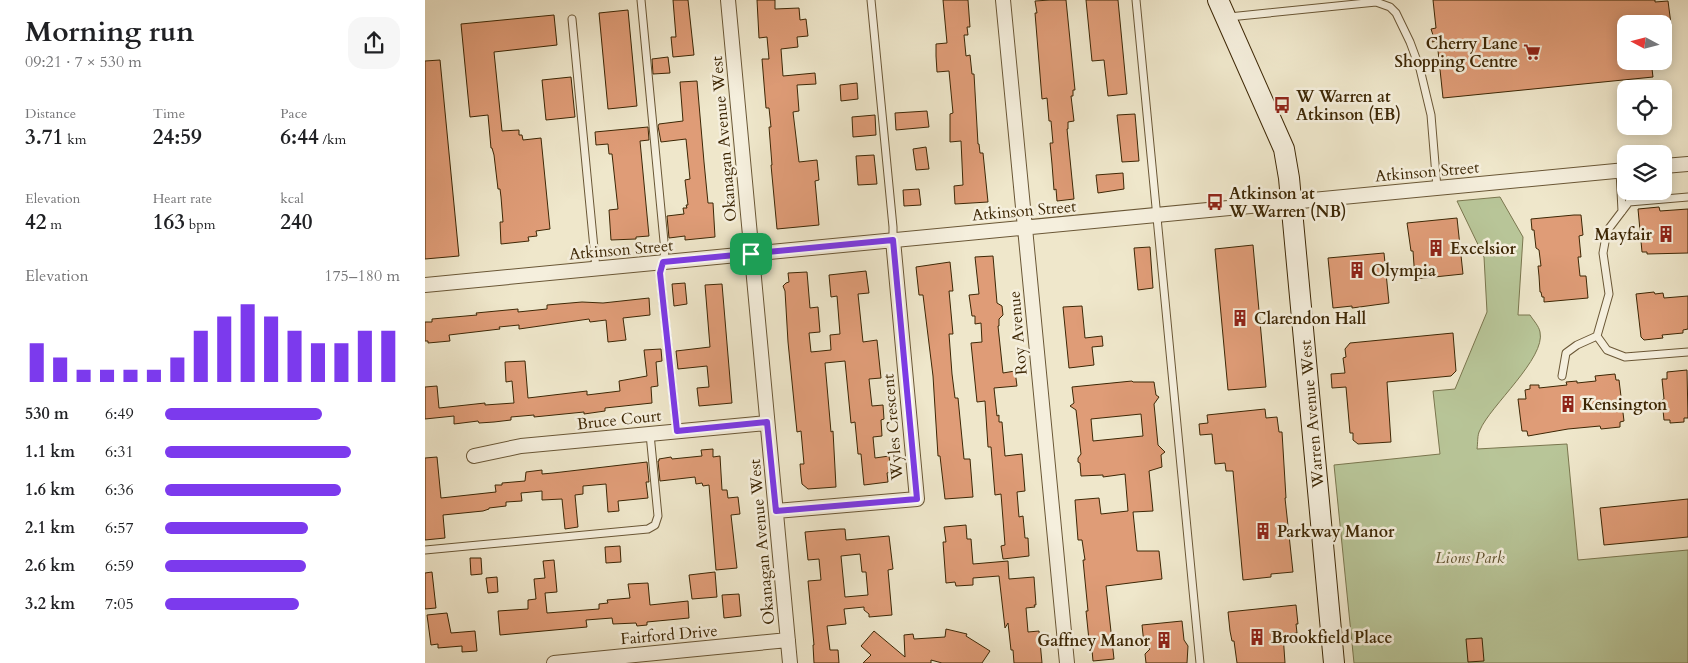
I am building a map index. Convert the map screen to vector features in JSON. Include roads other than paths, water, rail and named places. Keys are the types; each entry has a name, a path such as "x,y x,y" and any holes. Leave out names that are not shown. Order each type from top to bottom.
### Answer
{"street":[{"name":"Okanagan Avenue West","path":"728,0 790,663"},
{"name":"Roy Avenue","path":"1003,0 1067,663"},
{"name":"Warren Avenue West","path":"1222,9 1284,149 1292,202 1335,663"},
{"path":"1672,165 1688,164"},
{"name":"Atkinson Street","path":"425,285 1617,171"},
{"name":"Wyles Crescent","path":"776,511 917,499 893,240"},
{"name":"Bruce Court","path":"474,456 521,446 767,422"},
{"name":"Fairford Drive","path":"554,663 788,640"}],"lane":[{"path":"641,0 665,252 660,273 677,431"},
{"path":"871,0 893,240"},
{"path":"1137,0 1199,663"},
{"path":"1222,9 1253,13 1376,2 1390,7 1396,13 1420,69 1431,115 1437,188"},
{"path":"572,19 596,269"},
{"path":"1562,376 1566,353 1577,345 1597,336 1609,294 1603,253 1607,230 1629,202 1688,196"},
{"path":"1622,200 1622,211"},
{"path":"1597,336 1607,350 1625,358 1688,352"},
{"path":"425,550 649,529 655,525 658,516 650,434"}],"place":[{"name":"Cherry Lane Shopping Centre","path":"1532,52"},
{"name":"W Warren at Atkinson (EB)","path":"1282,105"},
{"name":"Atkinson at W Warren (NB)","path":"1215,202"},
{"name":"Mayfair","path":"1666,234"},
{"name":"Excelsior","path":"1436,248"},
{"name":"Olympia","path":"1357,270"},
{"name":"Clarendon Hall","path":"1240,318"},
{"name":"Kensington","path":"1568,404"},
{"name":"Parkway Manor","path":"1263,531"},
{"name":"Brookfield Place","path":"1257,637"},
{"name":"Gaffney Manor","path":"1164,640"}],"park label":[{"name":"Lions Park","path":"1470,557"}]}
